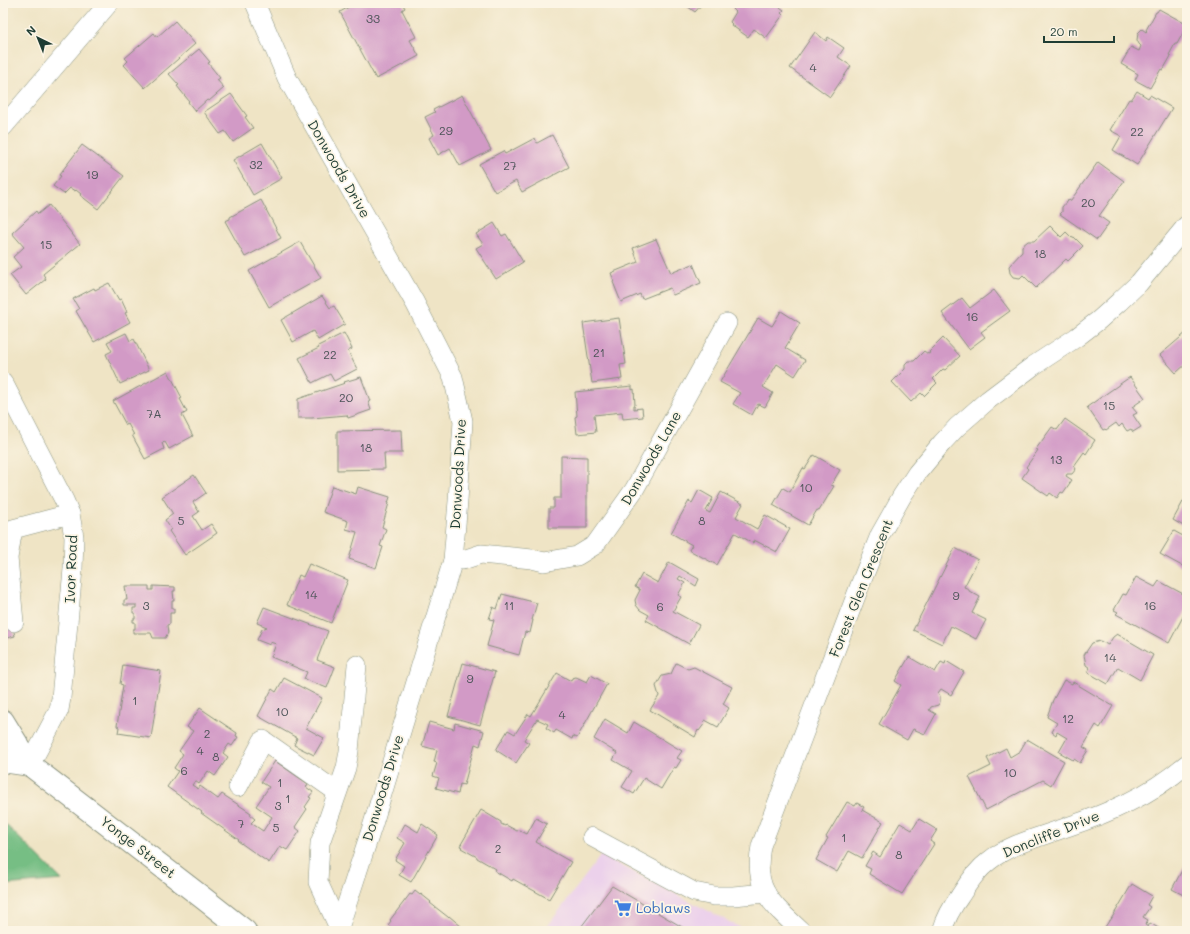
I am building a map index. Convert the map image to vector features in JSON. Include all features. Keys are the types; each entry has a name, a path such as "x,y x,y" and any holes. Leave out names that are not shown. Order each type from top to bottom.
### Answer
{"main road":[{"name":"Yonge Street","path":"3,721 30,765 245,931"},
{"name":"Yonge Street","path":"3,761 30,765"}],"street":[{"path":"3,127 109,3"},
{"name":"Donwoods Drive","path":"255,3 287,78 415,303 453,377 463,421 453,560 373,824 339,930"},
{"name":"Forest Glen Crescent","path":"800,931 770,900 760,881 758,861 761,846 880,535 917,473 930,456 957,427 1010,382 1077,337 1099,320 1139,283 1158,262 1187,224"},
{"name":"Donwoods Lane","path":"453,560 463,560 481,554 532,559 544,562 577,556 595,545 634,490 727,323"},
{"name":"Ivor Road","path":"3,382 64,500 70,514 74,537 73,569 59,710 30,765"},
{"path":"14,622 8,558 13,529 70,514"},
{"path":"339,930 318,882 320,843 346,768 349,751 356,665"},
{"path":"238,788 263,740 338,792"},
{"name":"Doncliffe Drive","path":"942,931 947,918 970,880 989,860 1012,847 1029,840 1067,827 1130,802 1165,782 1187,764"},
{"path":"592,837 694,892 714,896 766,893"}],"shaded area":[{"path":"601,855 747,931 544,931"}],"green space":[{"path":"3,822 62,880 3,885"}],"building":[{"path":"356,3 402,3 405,8 402,10 416,37 410,40 419,56 376,79 340,12"},
{"path":"683,3 703,3 695,12"},
{"path":"738,3 774,3 784,10 781,13 783,15 766,38 754,29 748,37 731,25 732,24 730,22 736,12 733,9"},
{"path":"1159,9 1186,24 1177,44 1175,44 1169,55 1171,56 1163,70 1161,69 1150,88 1135,80 1138,74 1121,64 1131,47 1139,51 1141,46 1137,40 1138,33 1142,29 1146,32 1147,31 1146,30"},
{"path":"175,21 195,44 145,88 124,65 128,61 125,58 154,33 157,37"},
{"path":"815,32 826,41 828,37 844,48 838,57 851,66 830,97 790,68"},
{"path":"199,49 210,62 208,63 220,78 217,80 224,88 195,111 177,86 179,85 169,74"},
{"path":"1137,91 1148,98 1150,95 1172,108 1137,165 1113,150 1121,136 1110,130 1129,99 1131,100"},
{"path":"231,94 247,116 245,117 253,128 233,142 225,131 220,134 204,112"},
{"path":"462,95 491,150 460,166 450,148 438,155 429,138 434,135 425,117 435,112 433,110"},
{"path":"552,135 569,167 522,192 516,181 495,192 479,164 503,151 505,154 535,138 537,143"},
{"path":"262,143 282,178 253,195 233,160"},
{"path":"82,145 124,176 98,209 76,190 75,191 70,188 64,194 53,186 61,176 59,175"},
{"path":"1098,162 1124,181 1099,216 1109,223 1097,240 1060,214 1062,212 1062,207 1067,201 1071,200"},
{"path":"261,200 281,238 245,257 225,221"},
{"path":"49,205 80,244 43,274 46,279 26,295 10,275 21,267 13,257 24,247 12,233 36,211 38,214"},
{"path":"494,223 502,236 506,234 523,262 496,279 476,248 483,244 476,234"},
{"path":"1050,226 1061,237 1066,232 1072,238 1074,237 1083,246 1068,261 1066,259 1036,288 1023,275 1020,278 1013,277 1010,273 1009,266 1022,252 1022,246 1028,241 1034,241"},
{"path":"656,239 671,273 693,264 701,283 673,295 670,288 642,299 640,294 621,302 611,273 638,262 633,248"},
{"path":"300,242 321,278 269,307 249,271"},
{"path":"109,283 119,300 121,299 127,312 125,313 130,322 94,342 76,311 79,309 73,299 94,288 95,290"},
{"path":"994,290 1010,311 981,332 985,337 969,349 942,313 962,298 970,308"},
{"path":"322,296 330,308 334,306 345,324 318,340 313,331 293,342 281,320"},
{"path":"781,311 800,323 785,348 805,360 795,376 777,364 763,387 773,393 765,407 758,404 752,415 733,404 740,393 720,382 758,318 772,326"},
{"path":"619,318 626,364 620,365 622,379 592,383 583,323"},
{"path":"1187,332 1187,363 1176,373 1160,355"},
{"path":"126,333 130,341 134,339 149,370 120,384 106,354 112,351 107,342"},
{"path":"344,333 352,349 348,351 357,369 334,381 330,374 312,383 299,358 319,348 318,346"},
{"path":"943,338 960,356 933,379 937,383 924,396 921,393 911,402 892,382 905,369 905,364 908,361 914,361 924,351 928,354 930,353 929,352"},
{"path":"168,371 182,398 180,399 187,412 182,415 193,436 169,449 165,442 162,443 164,449 145,459 132,435 134,435 128,424 126,425 113,401"},
{"path":"361,377 370,401 368,401 371,410 348,418 347,415 298,418 298,399"},
{"path":"1130,377 1145,398 1132,407 1137,413 1133,415 1141,427 1133,432 1131,429 1127,431 1122,424 1119,427 1116,423 1106,430 1103,430 1087,407"},
{"path":"632,386 632,390 634,389 634,409 642,408 643,417 623,419 622,412 594,415 596,432 577,434 575,392"},
{"path":"1065,419 1095,440 1086,454 1084,452 1074,466 1076,469 1072,474 1067,474 1066,476 1072,480 1063,493 1061,492 1057,498 1050,493 1048,496 1022,478 1028,469 1026,467 1038,450 1036,449 1052,427 1057,430"},
{"path":"401,430 402,453 384,453 385,469 337,470 337,431"},
{"path":"814,455 840,470 831,485 834,486 819,511 817,510 808,525 773,505 783,488 790,492 803,468 805,469"},
{"path":"561,456 587,457 587,528 549,528 549,508 554,508 554,498 561,498"},
{"path":"194,475 206,493 193,502 199,512 193,516 202,530 211,524 217,533 185,555 169,531 171,529 165,520 173,514 162,497"},
{"path":"332,486 356,494 358,487 390,497 382,527 386,529 380,546 383,547 376,568 349,559 357,532 346,529 348,521 323,512"},
{"path":"699,490 713,498 706,511 710,513 721,492 743,504 736,517 757,529 765,515 790,529 777,552 754,540 753,543 735,533 717,565 689,550 692,545 671,533 689,501 692,503"},
{"path":"1184,500 1187,501 1187,528 1173,520"},
{"path":"1187,530 1187,563 1185,562 1182,566 1160,554 1174,531 1183,536"},
{"path":"955,548 978,560 964,587 980,597 972,613 986,620 976,639 951,626 942,644 913,630"},
{"path":"669,562 699,579 696,586 680,576 678,579 685,583 678,595 681,597 673,611 699,625 689,644 646,620 649,615 640,610 636,605 635,600 640,590 635,587 642,574 658,583"},
{"path":"309,564 348,580 331,623 287,605 299,575 303,577"},
{"path":"1136,577 1155,587 1159,581 1187,596 1187,609 1169,643 1116,614 1118,612 1114,610 1123,594 1126,595"},
{"path":"125,586 149,586 149,590 153,590 153,586 175,587 175,591 173,591 174,601 172,601 174,613 170,613 170,624 167,625 168,633 165,638 153,638 151,633 133,633 133,629 135,629 135,622 133,622 133,619 135,619 135,613 133,613 133,608 136,608 136,605 124,605 124,600 127,600"},
{"path":"3,588 15,636 3,639"},
{"path":"502,594 537,603 530,633 525,632 519,655 487,646 494,620 489,619 493,607 497,609"},
{"path":"264,607 328,631 317,660 335,667 327,688 304,679 307,672 271,657 276,644 270,642 270,645 257,640 262,629 267,627 257,623"},
{"path":"1117,634 1153,655 1140,680 1118,667 1108,684 1087,672 1090,668 1086,665 1084,655 1092,643 1100,641 1108,645"},
{"path":"909,657 935,672 941,662 945,664 946,661 964,672 951,695 941,689 938,693 940,696 940,702 938,705 931,707 929,710 936,714 925,734 913,729 907,740 879,724 901,685 895,681"},
{"path":"463,663 495,672 480,725 448,716"},
{"path":"676,663 688,669 694,667 732,687 723,704 729,708 718,727 705,720 705,723 699,731 698,730 695,737 650,710 659,696 656,686 662,676 671,674"},
{"path":"123,665 161,671 151,738 118,733 119,727 117,726 123,685 120,684"},
{"path":"557,673 571,681 572,678 576,677 587,682 591,675 607,684 577,738 573,736 572,739 556,730 554,733 546,728 548,724 537,719 524,740 529,743 516,763 496,750 508,730 515,734 528,714 531,716"},
{"path":"284,678 322,698 306,728 324,738 314,755 294,745 297,738 258,716 272,689 276,692"},
{"path":"1064,680 1072,684 1073,682 1113,706 1100,728 1096,725 1083,747 1088,750 1080,763 1059,752 1067,738 1057,732 1056,735 1052,732 1057,723 1047,717 1053,700"},
{"path":"200,708 237,733 236,736 238,737 232,746 229,744 223,753 228,757 215,776 208,771 199,784 195,781 192,785 198,789 200,786 218,799 222,794 251,813 250,815 255,819 251,823 263,831 272,817 256,806 269,787 261,782 275,761 308,784 306,787 313,792 305,807 307,809 295,827 300,831 287,850 280,846 269,863 167,787 178,771 174,768 183,754 179,751 193,731 187,727"},
{"path":"605,719 628,733 634,722 682,751 677,758 681,760 676,768 674,767 661,789 644,778 634,794 622,787 632,771 613,760 617,753 594,739"},
{"path":"429,722 454,729 455,723 484,731 480,746 475,744 464,785 460,784 458,794 436,788 439,778 433,776 437,763 434,762 437,750 422,746"},
{"path":"1027,739 1064,761 1051,785 1043,780 986,810 969,777 991,766 987,758 1006,748 1010,757 1020,751"},
{"path":"847,802 855,806 857,803 864,807 862,810 883,822 862,858 849,851 837,872 816,860 828,838 826,837"},
{"path":"481,810 501,822 501,824 527,834 536,818 547,824 536,842 571,862 549,899 513,879 512,881 495,871 496,869 461,848 462,847 460,846"},
{"path":"919,819 937,830 930,841 934,844 902,894 869,874 871,869 865,866 873,852 880,857 900,823 912,830"},
{"path":"405,824 418,832 422,824 438,835 411,882 399,875 404,866 395,860 405,843 397,838"},
{"path":"1187,861 1187,897 1172,889"},
{"path":"1132,884 1152,896 1147,905 1150,907 1143,917 1148,920 1145,925 1148,927 1150,923 1160,929 1159,931 1109,931 1110,929 1105,927"},
{"name":"Loblaws","path":"612,886 689,931 578,931"},
{"path":"415,891 420,895 421,894 448,917 449,916 462,927 460,928 464,931 396,931 388,925 391,921 390,920 410,894 412,895"}],"place":[{"name":"Loblaws","path":"623,908"}]}
